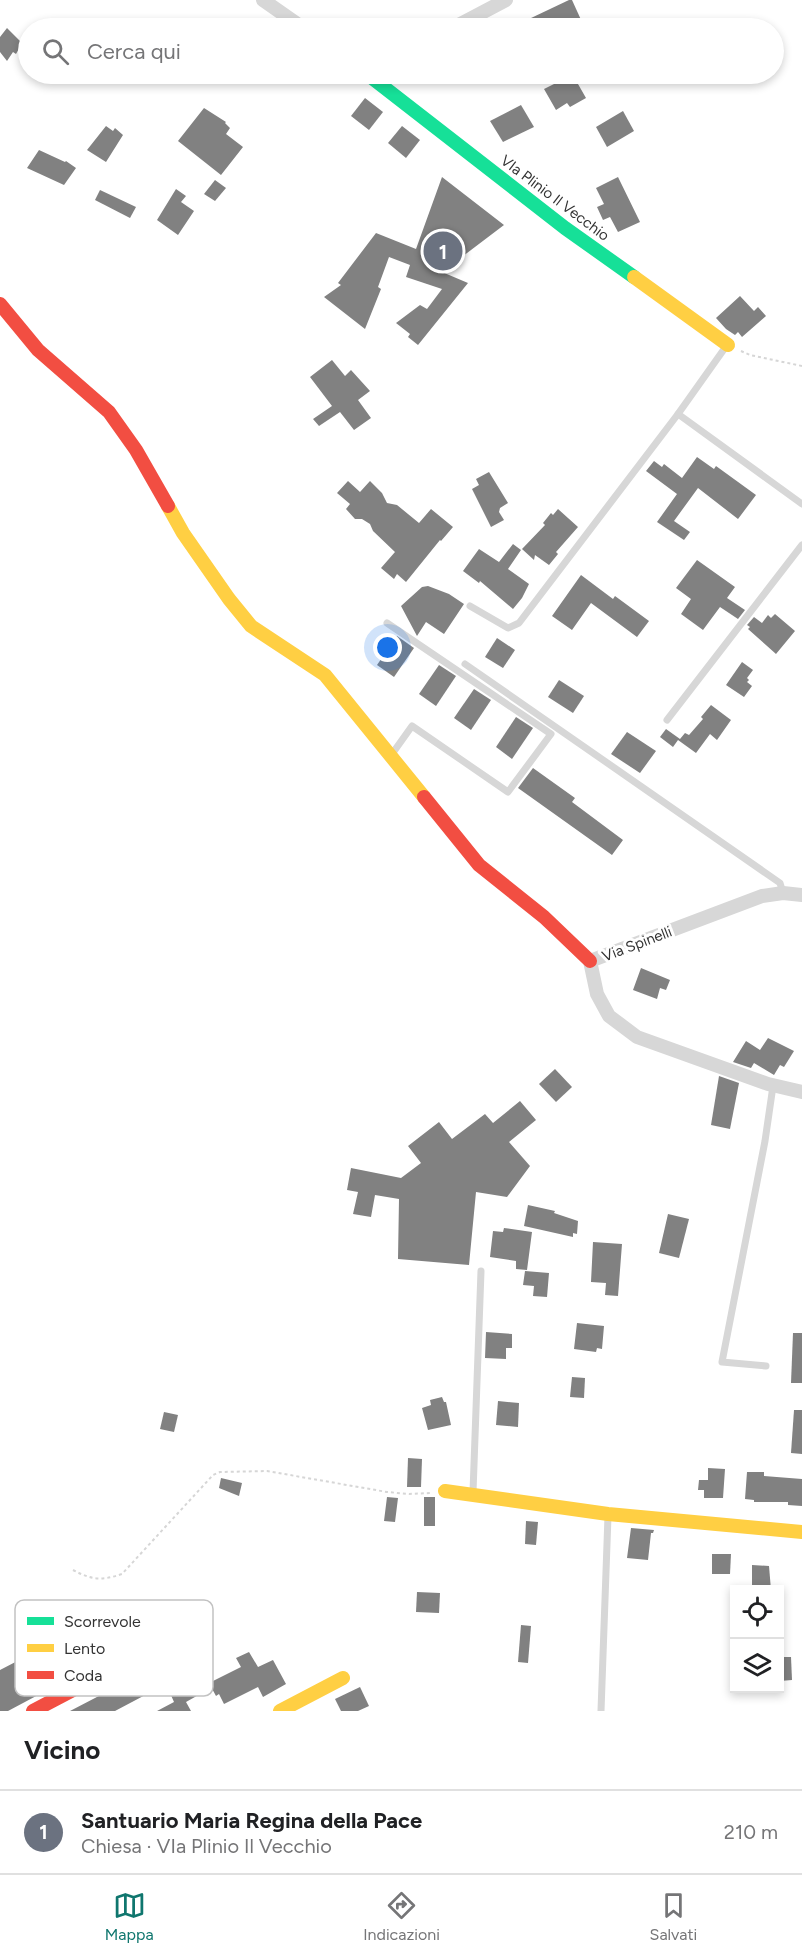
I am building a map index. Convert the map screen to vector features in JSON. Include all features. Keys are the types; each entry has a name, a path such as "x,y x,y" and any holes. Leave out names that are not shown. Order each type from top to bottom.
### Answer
{"street":[{"path":"263,0 289,18"},
{"path":"472,18 506,0"},
{"name":"VIa Plinio Il Vecchio","path":"381,84 565,228 728,345"},
{"path":"0,304 38,350 109,412 136,450 183,533 229,599 251,626 325,675 479,865 544,917 590,961"},
{"name":"Via Spinelli","path":"802,895 783,893 762,896 590,961 597,994 609,1016 637,1036 773,1086 802,1092"},
{"path":"445,1491 608,1514 802,1532"},
{"path":"280,1711 343,1678"},
{"path":"33,1711 62,1696"}],"lane":[{"path":"470,606 508,628 519,623 728,345"},
{"path":"678,414 802,504"},
{"path":"667,720 802,545"},
{"path":"387,623 551,734 508,792 412,726 390,757"},
{"path":"465,664 780,883 783,893"},
{"path":"766,1366 722,1362 765,1141 773,1086"},
{"path":"472,1494 481,1271"},
{"path":"601,1711 608,1514"}],"path":[{"path":"728,345 750,355 802,366"},
{"path":"73,1570 90,1579 107,1579 122,1574 213,1475 220,1472 267,1471 409,1494 445,1491"}],"building":[{"path":"572,0 580,18 531,18"},
{"path":"7,28 18,39 18,50 16,54 13,52 7,61 0,52 0,37"},
{"path":"554,84 578,84 586,98 570,107 567,103 556,110 544,89"},
{"path":"365,98 383,112 369,130 351,116"},
{"path":"521,105 534,127 503,142 490,121"},
{"path":"204,108 226,122 230,128 226,134 243,147 221,175 178,141"},
{"path":"623,111 634,131 607,147 596,127"},
{"path":"106,126 113,131 115,128 123,135 106,162 87,150"},
{"path":"402,126 420,140 406,158 388,143"},
{"path":"39,150 66,161 76,168 64,185 27,168"},
{"path":"442,177 504,225 442,272 468,283 418,345 408,337 410,334 396,323 420,305 427,309 442,289 406,277 410,265 389,257 378,287 381,289 365,329 324,297 341,285 338,283 376,233 416,249"},
{"path":"618,177 640,222 618,232 610,217 603,220 597,207 604,204 596,188"},
{"path":"215,180 226,188 215,201 204,194"},
{"path":"176,189 186,196 181,202 194,211 178,235 157,220"},
{"path":"100,190 136,207 130,218 95,200"},
{"path":"740,296 754,311 758,307 766,316 742,337 738,332 735,335 726,329 716,318"},
{"path":"332,360 345,376 351,370 370,391 358,400 371,418 354,430 340,412 319,426 313,419 332,406 310,377"},
{"path":"697,457 714,469 716,466 756,495 738,519 698,488 674,521 690,532 684,540 657,522 677,494 646,471 654,461 662,467 664,464 682,478"},
{"path":"489,472 508,503 500,508 499,512 504,520 491,527 472,489 479,485 476,479"},
{"path":"348,481 360,492 370,481 382,493 387,503 397,505 419,523 431,509 453,527 406,582 397,574 394,579 381,568 395,552 373,531 370,524 362,519 355,519 346,509 350,504 337,493"},
{"path":"558,509 578,527 556,552 558,554 549,565 535,555 534,560 522,549 545,525 543,523 551,513 553,515"},
{"path":"513,544 521,550 508,569 529,584 513,609 480,581 479,583 463,571 479,549 499,562"},
{"path":"697,560 735,587 727,598 745,610 738,619 720,607 703,630 681,614 691,599 676,588"},
{"path":"581,575 613,599 615,596 649,621 637,637 591,603 572,630 552,616"},
{"path":"428,586 449,594 464,604 444,634 426,622 417,636 401,606 422,587"},
{"path":"775,614 795,631 776,654 748,629 750,627 747,625 754,617 762,623 768,615 771,618"},
{"path":"397,636 414,648 394,677 377,665"},
{"path":"497,638 515,650 503,668 485,657"},
{"path":"742,662 753,670 747,678 749,680 747,682 752,686 744,697 726,685"},
{"path":"439,665 456,676 436,706 419,694"},
{"path":"559,680 584,696 573,713 548,697"},
{"path":"474,689 491,700 471,730 454,718"},
{"path":"711,705 731,720 717,740 710,734 696,753 678,740 673,747 660,737 666,729 680,739 685,733 689,735 703,719 701,717"},
{"path":"516,717 533,728 512,759 496,747"},
{"path":"627,732 656,751 640,773 611,754"},
{"path":"533,768 575,798 572,802 623,840 612,855 518,788"},
{"path":"641,968 670,980 666,990 660,988 657,999 633,990"},
{"path":"768,1038 794,1051 784,1067 780,1065 774,1075 754,1063 751,1068 733,1062 746,1041 760,1050"},
{"path":"555,1069 572,1087 556,1102 539,1084"},
{"path":"719,1076 739,1083 730,1129 711,1125"},
{"path":"520,1101 536,1120 509,1142 530,1166 507,1197 476,1192 469,1265 398,1259 399,1199 375,1195 371,1217 353,1214 358,1192 347,1190 351,1168 401,1178 421,1163 408,1146 439,1122 452,1139 485,1114 493,1123"},
{"path":"528,1205 555,1211 554,1213 578,1221 577,1234 573,1233 573,1237 524,1226"},
{"path":"668,1214 689,1219 679,1258 659,1253"},
{"path":"504,1228 532,1232 527,1270 516,1269 516,1261 490,1257 493,1231 503,1232"},
{"path":"593,1242 622,1244 618,1296 605,1295 606,1283 591,1282"},
{"path":"525,1271 549,1273 547,1297 533,1296 534,1286 523,1285"},
{"path":"577,1323 604,1326 602,1349 597,1348 596,1352 574,1349"},
{"path":"486,1332 512,1334 512,1348 506,1348 506,1359 485,1358"},
{"path":"793,1333 802,1333 802,1383 791,1383"},
{"path":"572,1377 585,1378 584,1398 570,1397"},
{"path":"442,1397 446,1402 451,1425 428,1430 422,1408 431,1405 430,1400"},
{"path":"498,1401 519,1403 518,1427 496,1425"},
{"path":"794,1410 802,1410 802,1454 791,1453"},
{"path":"164,1412 178,1415 174,1432 160,1429"},
{"path":"408,1458 422,1459 421,1487 407,1487"},
{"path":"708,1468 725,1469 723,1498 704,1498 704,1490 698,1490 699,1480 708,1480"},
{"path":"747,1472 764,1472 764,1476 802,1479 802,1506 788,1505 788,1502 754,1502 754,1500 745,1499"},
{"path":"221,1478 242,1483 239,1496 219,1488"},
{"path":"387,1497 398,1498 395,1522 384,1521"},
{"path":"424,1497 435,1497 435,1526 424,1526"},
{"path":"526,1521 538,1522 536,1545 525,1544"},
{"path":"631,1528 654,1530 651,1533 648,1560 627,1558"},
{"path":"712,1554 731,1554 730,1574 712,1574"},
{"path":"752,1565 769,1566 771,1585 752,1585"},
{"path":"417,1592 440,1593 439,1613 416,1612"},
{"path":"521,1625 531,1626 528,1663 518,1662"},
{"path":"249,1652 258,1667 273,1660 286,1684 263,1697 258,1687 224,1704 219,1694 216,1696 213,1690 213,1681 241,1667 236,1658"},
{"path":"784,1657 791,1657 792,1680 784,1681"},
{"path":"15,1662 15,1696 36,1696 8,1711 0,1711 0,1670"},
{"path":"360,1687 369,1706 358,1711 341,1711 335,1699"},
{"path":"99,1696 143,1696 115,1711 70,1711"},
{"path":"171,1696 197,1696 186,1702 191,1711 157,1711 174,1702"}],"traffic: fast":[{"path":"380,84 565,228 634,277"}],"traffic: slow":[{"path":"634,277 728,345"},
{"path":"168,506 183,533 229,599 251,626 325,675 424,797"},
{"path":"445,1491 608,1514 802,1532"},
{"path":"280,1711 343,1678"}],"traffic: jam":[{"path":"0,304 38,350 109,412 136,450 168,506"},
{"path":"424,797 479,865 544,917 590,961"},
{"path":"33,1711 62,1696"}],"place":[{"name":"Santuario Maria Regina della Pace","path":"443,251"}]}
